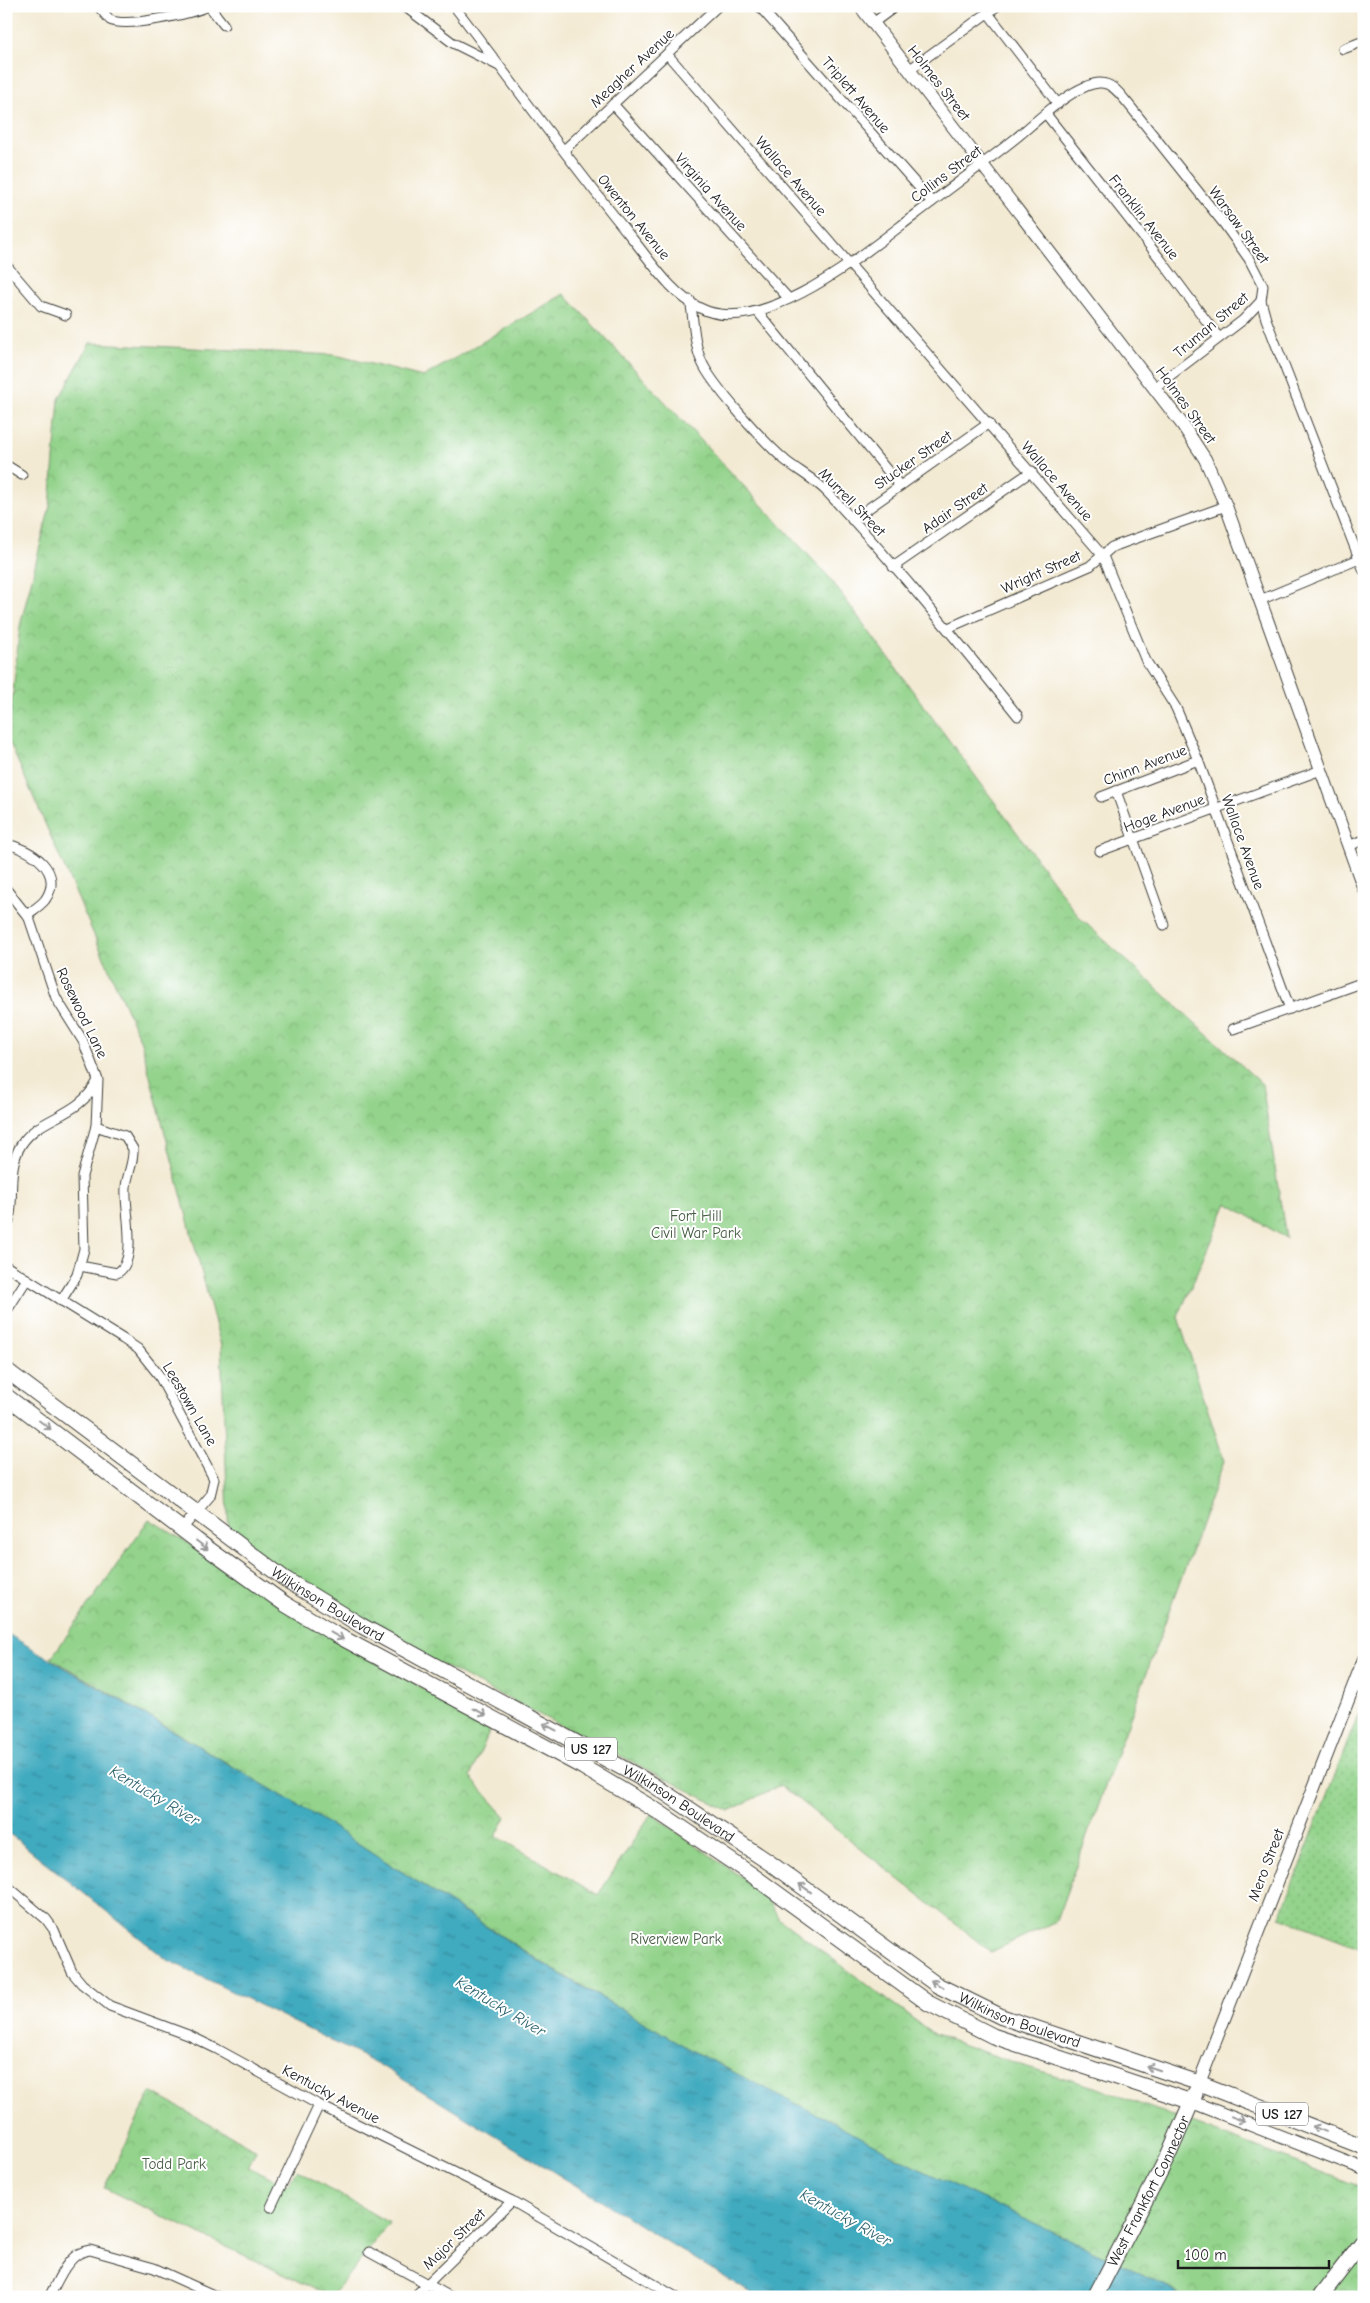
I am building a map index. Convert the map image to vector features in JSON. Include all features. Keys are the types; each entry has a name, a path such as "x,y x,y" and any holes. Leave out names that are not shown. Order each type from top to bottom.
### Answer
{"highway":[{"name":"Wilkinson Boulevard","path":"6,1370 196,1514 286,1579 336,1611 574,1740 676,1799 770,1863 937,1985 1002,2017 1199,2083 1364,2147"},
{"name":"Wilkinson Boulevard","path":"6,1396 262,1588 332,1633 583,1767 673,1821 752,1875 906,1988 950,2016 993,2036 1192,2102"},
{"name":"West Frankfort Connector","path":"1095,2297 1168,2156 1199,2083"},
{"path":"1324,2292 1364,2240"}],"main road":[{"name":"Holmes Street","path":"860,6 1154,388 1201,452 1226,506 1364,889"},
{"name":"Mero Street","path":"1199,2083 1361,1687 1364,1659"},
{"name":"Wilkinson Boulevard","path":"1192,2102 1364,2169"}],"street":[{"path":"98,6 110,20 126,23 194,12 208,6 224,25"},
{"path":"404,6 452,43 501,67"},
{"name":"Owenton Avenue","path":"454,6 602,201 670,284 698,308 720,315 757,311 789,299 849,264"},
{"name":"Meagher Avenue","path":"564,150 718,6"},
{"name":"Triplett Avenue","path":"759,6 932,202"},
{"path":"873,24 896,6"},
{"path":"909,70 998,6"},
{"path":"988,13 1058,104"},
{"path":"1343,49 1364,41"},
{"name":"Wallace Avenue","path":"667,54 1103,556 1146,661 1176,708 1198,760 1290,1009"},
{"name":"Warsaw Street","path":"1058,104 1081,89 1100,83 1115,89 1224,224 1249,259 1263,286 1261,301 1282,360 1362,558 1364,571"},
{"name":"Virginia Avenue","path":"613,104 789,299"},
{"name":"Collins Street","path":"849,264 982,165 1058,104"},
{"name":"Franklin Avenue","path":"1046,114 1161,260 1219,338"},
{"path":"6,265 41,306 66,315"},
{"name":"Murrell Street","path":"690,300 698,349 706,370 747,422 772,448 817,483 852,520 948,628 1018,716"},
{"name":"Truman Street","path":"1154,388 1243,320 1261,301"},
{"path":"757,311 900,486"},
{"name":"Stucker Street","path":"852,520 989,423"},
{"path":"6,465 22,475"},
{"name":"Adair Street","path":"893,567 1032,472"},
{"name":"Wright Street","path":"948,628 1090,566 1112,547 1226,506"},
{"path":"1260,600 1362,558"},
{"name":"Chinn Avenue","path":"1101,797 1198,760"},
{"name":"Hoge Avenue","path":"1100,851 1321,770"},
{"path":"1116,791 1164,925"},
{"path":"1348,846 1364,840"},
{"path":"6,844 25,850 37,858 50,874 51,886 46,898 26,915"},
{"name":"Rosewood Lane","path":"6,889 26,915 39,944 56,998 83,1041 98,1080 96,1126 82,1176 84,1248 80,1266 61,1301"},
{"path":"1233,1029 1364,982"},
{"path":"6,1231 13,1204 13,1163 21,1144 35,1131 68,1113 84,1099 98,1080"},
{"path":"84,1099 96,1108"},
{"path":"80,1266 117,1273 124,1268 128,1258 129,1236 126,1192 133,1149 125,1136 96,1126"},
{"name":"Leestown Lane","path":"6,1266 138,1349 158,1374 213,1475 214,1487 210,1496 182,1529"},
{"path":"6,1312 27,1279"},
{"name":"Kentucky Avenue","path":"6,1885 46,1918 72,1972 82,1984 110,2006 188,2035 247,2064 319,2105 512,2201 676,2297"},
{"path":"271,2207 319,2105"},
{"name":"Major Street","path":"414,2297 512,2201"},
{"path":"49,2297 72,2257 81,2250 104,2253 154,2268 218,2297"},
{"path":"369,2252 451,2297"}],"green space":[{"name":"Fort Hill Civil War Park","path":"564,294 828,576 1080,918 1262,1084 1286,1238 1227,1203 1178,1317 1224,1461 1056,1921 991,1952 780,1785 729,1811 347,1617 229,1539 221,1346 141,1042 8,739 20,626 50,506 59,399 90,343 335,355 423,377"},
{"name":"Riverview Park","path":"149,1519 490,1730 470,1777 506,1817 496,1836 598,1895 651,1814 763,1892 779,1919 935,2035 1024,2066 1098,2088 1364,2188 1364,2297 1183,2297 1155,2280 909,2164 848,2130 698,2054 551,1968 308,1811 51,1658"},
{"path":"1362,1705 1364,1706 1364,1949 1280,1917"},
{"name":"Todd Park","path":"151,2092 256,2150 248,2167 288,2185 297,2170 389,2223 331,2297 104,2188"}],"water":[{"name":"Kentucky River","path":"6,1633 308,1811 550,1968 698,2054 848,2130 909,2164 1155,2280 1182,2297 757,2297 378,2064 166,1959 6,1831"}]}
